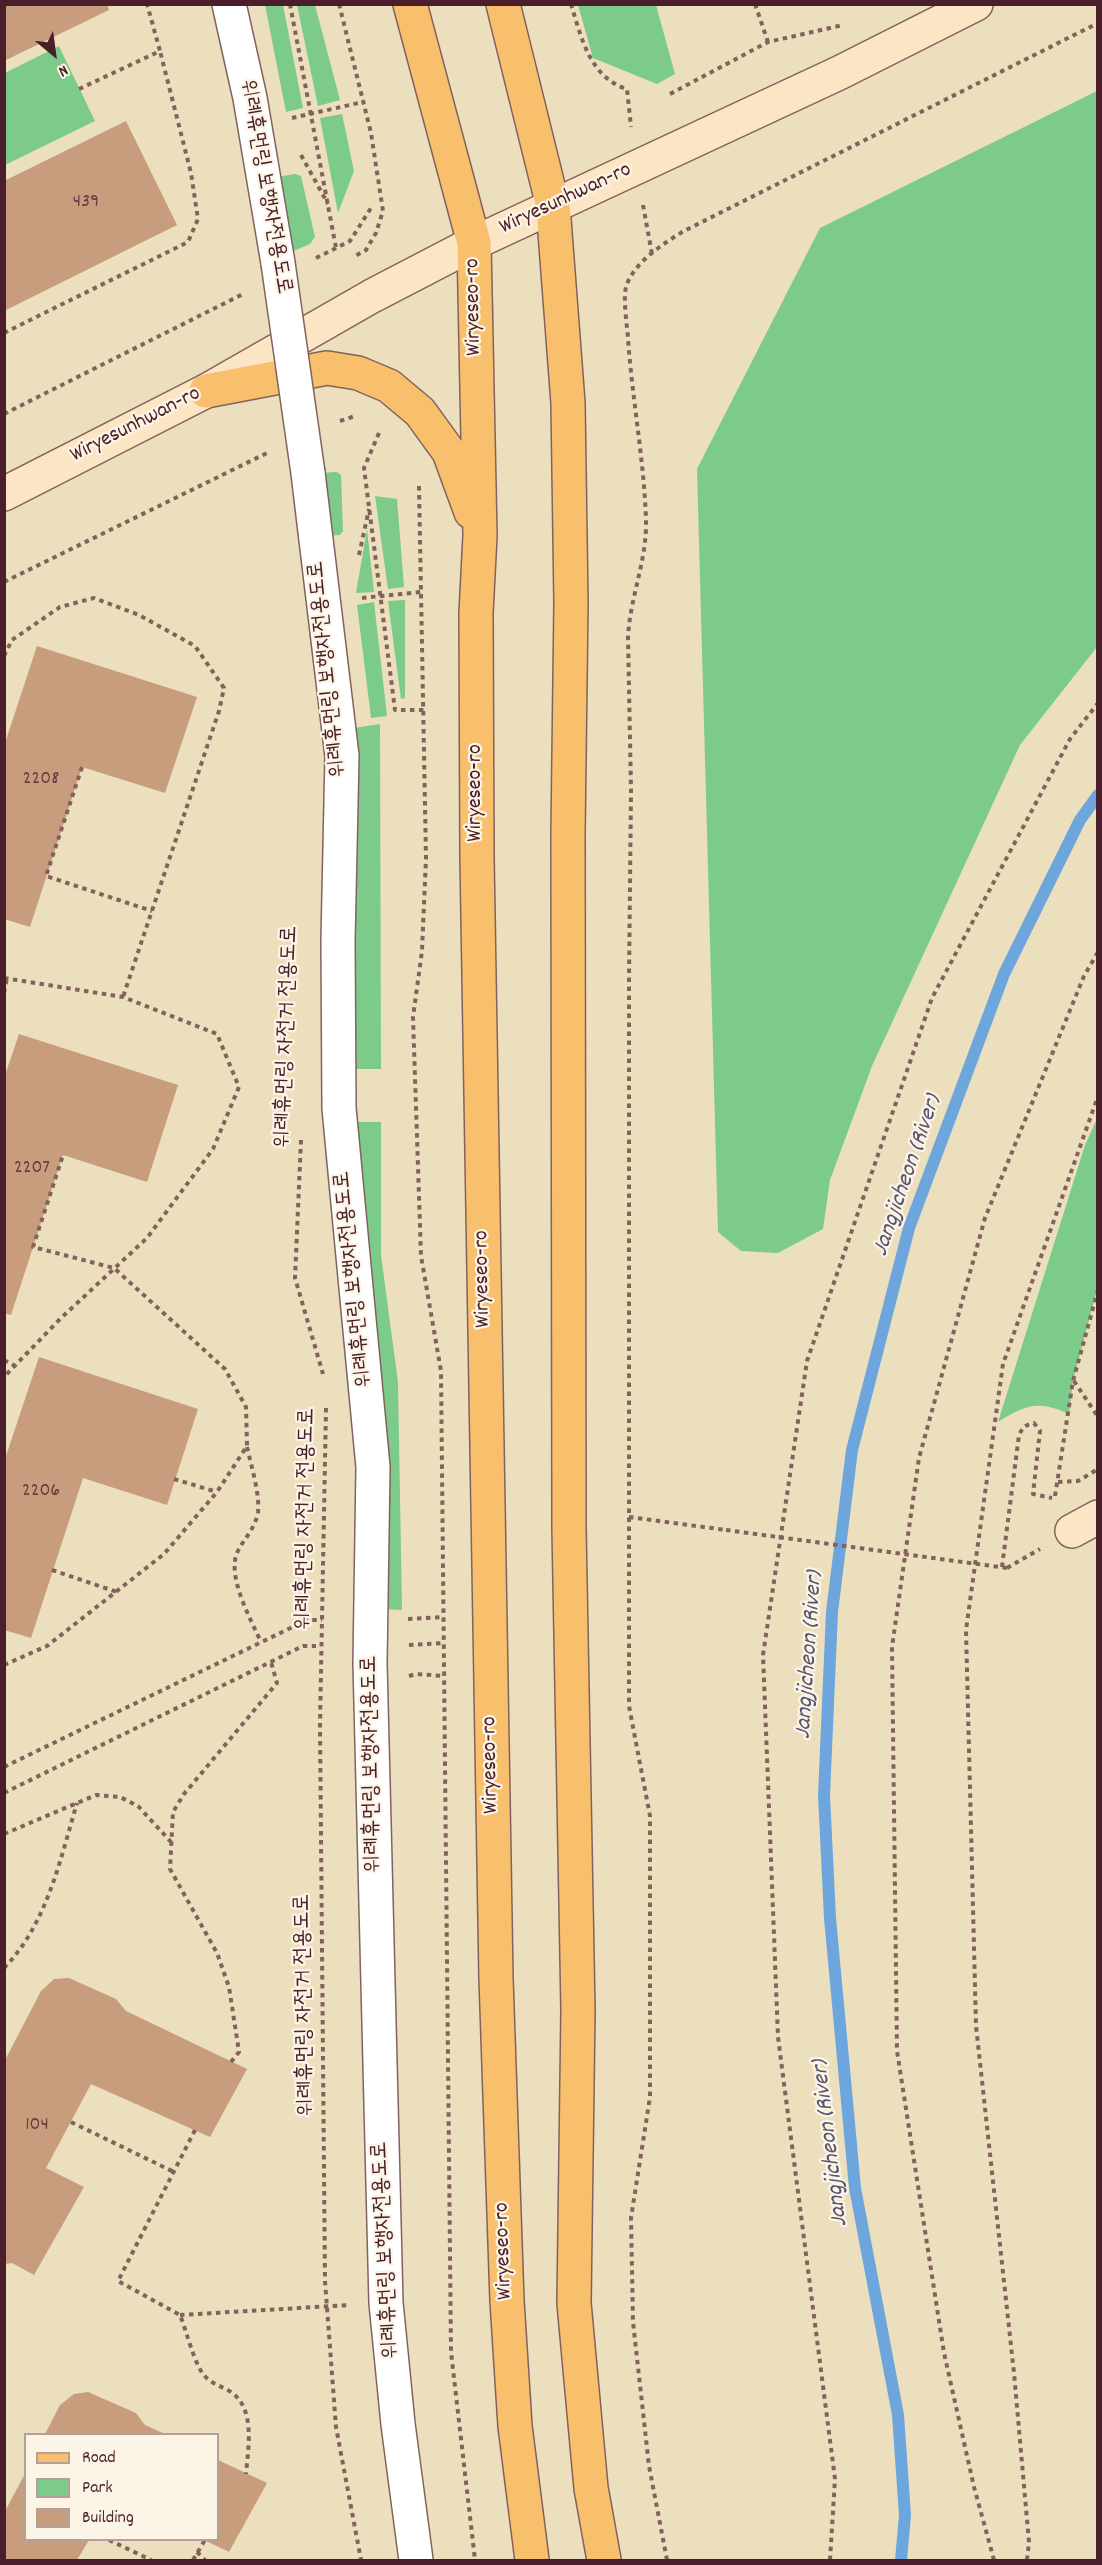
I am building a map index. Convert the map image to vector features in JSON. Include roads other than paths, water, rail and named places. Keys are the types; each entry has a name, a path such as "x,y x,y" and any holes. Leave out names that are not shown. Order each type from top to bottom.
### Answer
{"main road":[{"name":"Wiryeseo-ro","path":"410,4 474,243 480,536 476,613 477,845 496,1978 507,2301 515,2426 532,2560"},
{"path":"503,4 553,206 568,403 571,603 568,834 569,1528 578,2010 574,2303 591,2488 604,2560"},
{"path":"206,391 327,368 358,373 389,386 420,412 449,452 480,536"}],"street":[{"name":"위례휴먼링 보행자전용도로","path":"230,4 250,98 278,263 308,473 342,756 338,940 339,1108 373,1467 370,1663 386,2303 398,2424 416,2560"},
{"name":"Wiryesunhwan-ro","path":"4,494 206,391 372,296 474,243 839,72 976,4"}],"waterway":[{"name":"Jangjicheon (River)","path":"901,2560 905,2515 898,2415 855,2188 830,1918 824,1795 832,1612 852,1450 909,1228 1004,974 1080,820 1098,795"}]}
